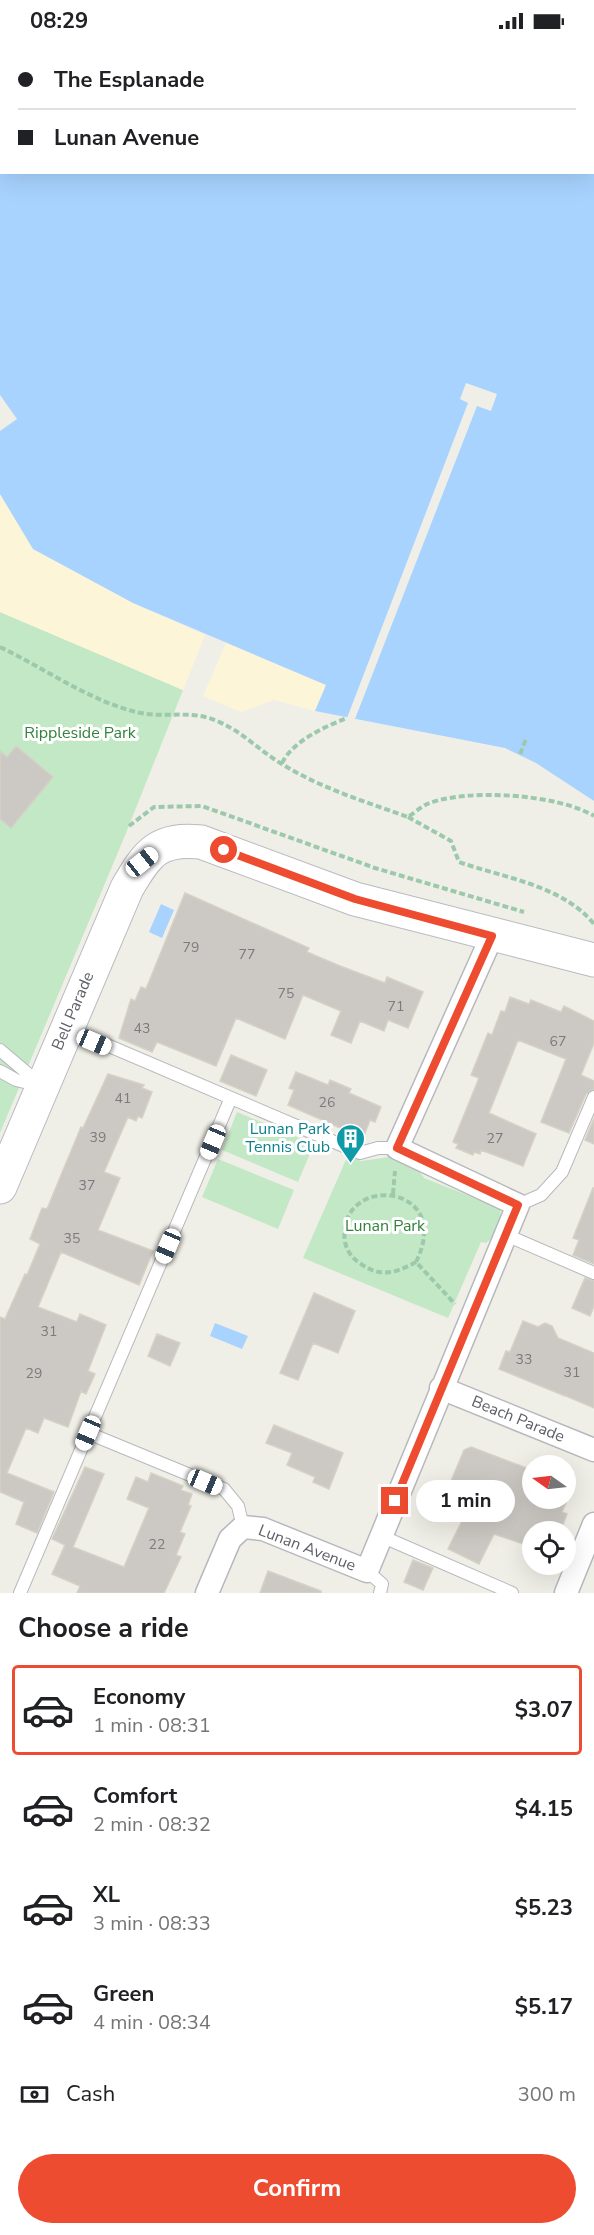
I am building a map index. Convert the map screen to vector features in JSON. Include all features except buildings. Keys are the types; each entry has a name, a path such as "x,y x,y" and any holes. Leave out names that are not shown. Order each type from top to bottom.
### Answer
{"street":[{"name":"Bell Parade","path":"0,1186 127,888 142,862 162,846 178,840 201,842 355,899 492,936"},
{"path":"518,1205 397,1148 492,936 594,960"},
{"name":"Lunan Avenue","path":"207,1593 230,1539 243,1527 263,1529 367,1571 518,1205"},
{"name":"Beach Parade","path":"441,1388 594,1450"},
{"path":"566,1593 594,1524"}],"lane":[{"path":"66,1028 230,1100 360,1153 378,1148 397,1148"},
{"path":"0,1050 42,1086"},
{"path":"0,1071 16,1080 42,1086"},
{"path":"518,1205 541,1195 562,1172 594,1097"},
{"path":"20,1593 230,1100"},
{"path":"506,1236 594,1273"},
{"path":"88,1433 224,1490 238,1506 243,1527"},
{"path":"381,1536 512,1593"},
{"path":"367,1571 382,1584 380,1593"}],"path":[{"path":"0,647 55,677 135,712 151,715 185,713 217,721 236,730 282,764 340,793 408,817 451,841 459,862 560,895 585,913 594,924"},
{"path":"282,764 287,752 299,746 317,730 347,718"},
{"path":"520,754 526,738"},
{"path":"408,817 425,805 448,798 475,795 559,801 594,816"},
{"path":"129,826 154,807 202,806 375,868 530,913"},
{"path":"393,1194 409,1200 424,1224 424,1239 416,1262 399,1271 380,1274 352,1258 345,1243 346,1227 351,1212 365,1200 379,1195 393,1194"},
{"path":"416,1262 471,1320"}],"green space":[{"name":"Rippleside Park","path":"0,612 183,690 124,838 0,1133"},
{"path":"237,1112 314,1144 298,1182 222,1150"},
{"name":"Lunan Park","path":"348,1155 361,1161 396,1156 413,1163 424,1178 500,1208 496,1232 486,1243 481,1242 448,1318 303,1258"},
{"path":"218,1159 294,1190 278,1229 202,1197"}],"sand":[{"path":"0,494 33,549 133,603 205,635 183,690 0,612"},
{"path":"226,643 327,685 315,711 274,700 241,712 203,696"}],"water":[{"path":"0,174 594,174 594,801 536,763 505,748 315,711 326,685 133,603 33,549 0,494 0,431 17,419 0,395"},
{"path":"161,904 174,910 162,938 149,932"},
{"path":"215,1323 248,1336 242,1349 210,1336"}],"pier":[{"path":"466,383 497,394 491,411 477,406 355,719 347,718 468,403 460,399"}],"place":[{"name":"Lunan Park Tennis Club","path":"351,1164"}],"route":[{"path":"224,850 355,899 492,936 397,1148 518,1205 395,1501"}]}
